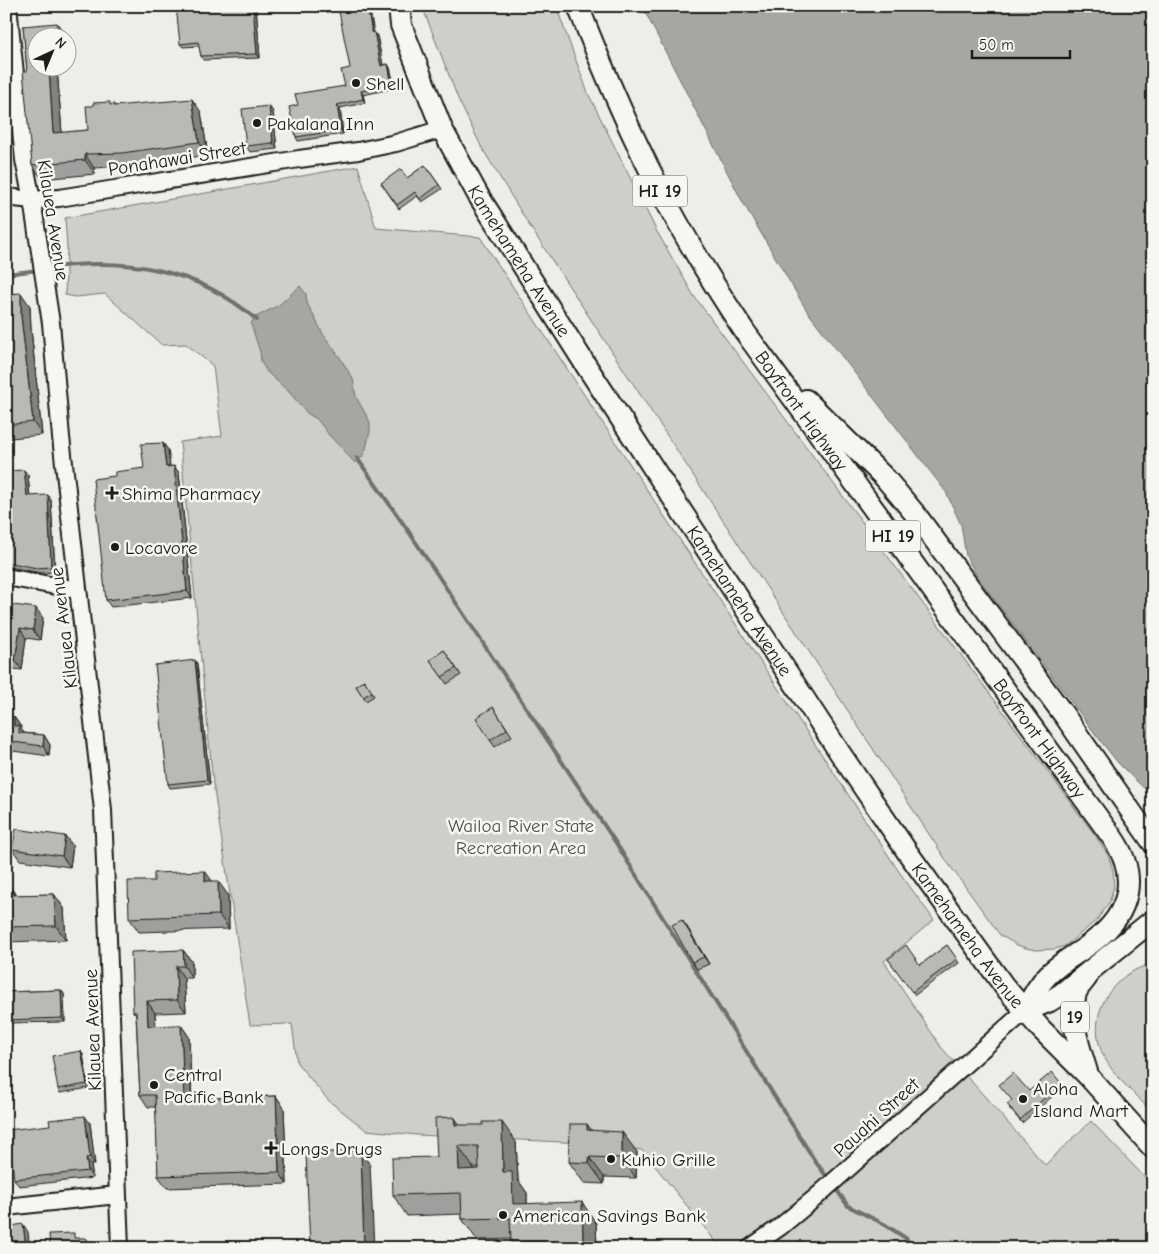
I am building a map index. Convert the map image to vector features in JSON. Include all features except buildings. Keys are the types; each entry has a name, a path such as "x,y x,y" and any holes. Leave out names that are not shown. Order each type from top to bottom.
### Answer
{"main road":[{"name":"Kamehameha Avenue","path":"399,6 401,25 442,129 478,195 582,359 830,737 908,853 1004,986 1153,1148"},
{"name":"Bayfront Highway","path":"578,6 616,100 656,182 710,278 745,332 1112,837 1123,856 1127,866 1128,883 1123,910 1108,929 1046,976 1025,1011"},
{"name":"Bayfront Highway","path":"745,332 801,395 885,478 907,503 1064,715 1153,843"},
{"path":"1025,1011 1050,1001 1061,994 1153,920"},
{"name":"19","path":"1088,1076 1076,1034 1074,1006 1077,991 1098,963"}],"street":[{"name":"Kilauea Avenue","path":"8,6 24,160 32,200 50,323 104,830 120,1248"},
{"name":"Ponahawai Street","path":"6,197 32,200 68,196 358,151 396,143 442,129"},
{"path":"6,577 78,590"},
{"name":"Pauahi Street","path":"750,1248 780,1227 815,1198 1025,1011"},
{"path":"6,1207 117,1195"}],"green space":[{"path":"422,6 556,6 588,93 656,230 694,296 1108,855 1113,870 1114,886 1110,901 1097,920 1065,946 1055,949 1036,950 1017,945 1000,935 948,863 529,225 482,148 459,101"},
{"name":"Wailoa River State Recreation Area","path":"358,166 376,228 480,237 900,873 934,920 884,961 941,1047 1045,1165 1091,1121 1153,1186 1153,1248 721,1248 642,1150 610,1147 604,1144 417,1135 366,1130 329,1101 297,1063 292,1024 250,1025 213,783 180,442 222,436 213,366 186,344 162,345 105,294 75,297 65,295 67,247 65,218"},
{"path":"1153,964 1153,1113 1119,1078 1108,1063 1098,1040 1097,1025 1100,1011 1114,986 1125,976"}],"shaded area":[{"path":"642,6 1153,6 1153,797 1119,764 1106,748 976,575 966,556 961,525 946,492 807,311 742,201"},
{"path":"300,286 306,294 307,303 323,334 353,379 356,397 370,422 366,449 362,457 355,463 317,419 308,414 288,391 267,372 261,362 260,352 251,324 254,318 279,305"}],"waterway":[{"path":"46,268 103,264 158,270 184,277 209,288 234,302 257,320"},
{"path":"6,274 39,270"},
{"path":"357,458 409,532 616,843 815,1161 830,1181"},
{"path":"834,1186 848,1206 884,1224 907,1239 911,1248"}],"place":[{"name":"Shell","path":"356,83"},
{"name":"Pakalana Inn","path":"257,123"},
{"name":"Shima Pharmacy","path":"112,493"},
{"name":"Locavore","path":"115,547"},
{"name":"Central Pacific Bank","path":"154,1085"},
{"name":"Aloha Island Mart","path":"1023,1099"},
{"name":"Longs Drugs","path":"271,1148"},
{"name":"Kuhio Grille","path":"611,1159"},
{"name":"American Savings Bank","path":"503,1215"}]}
